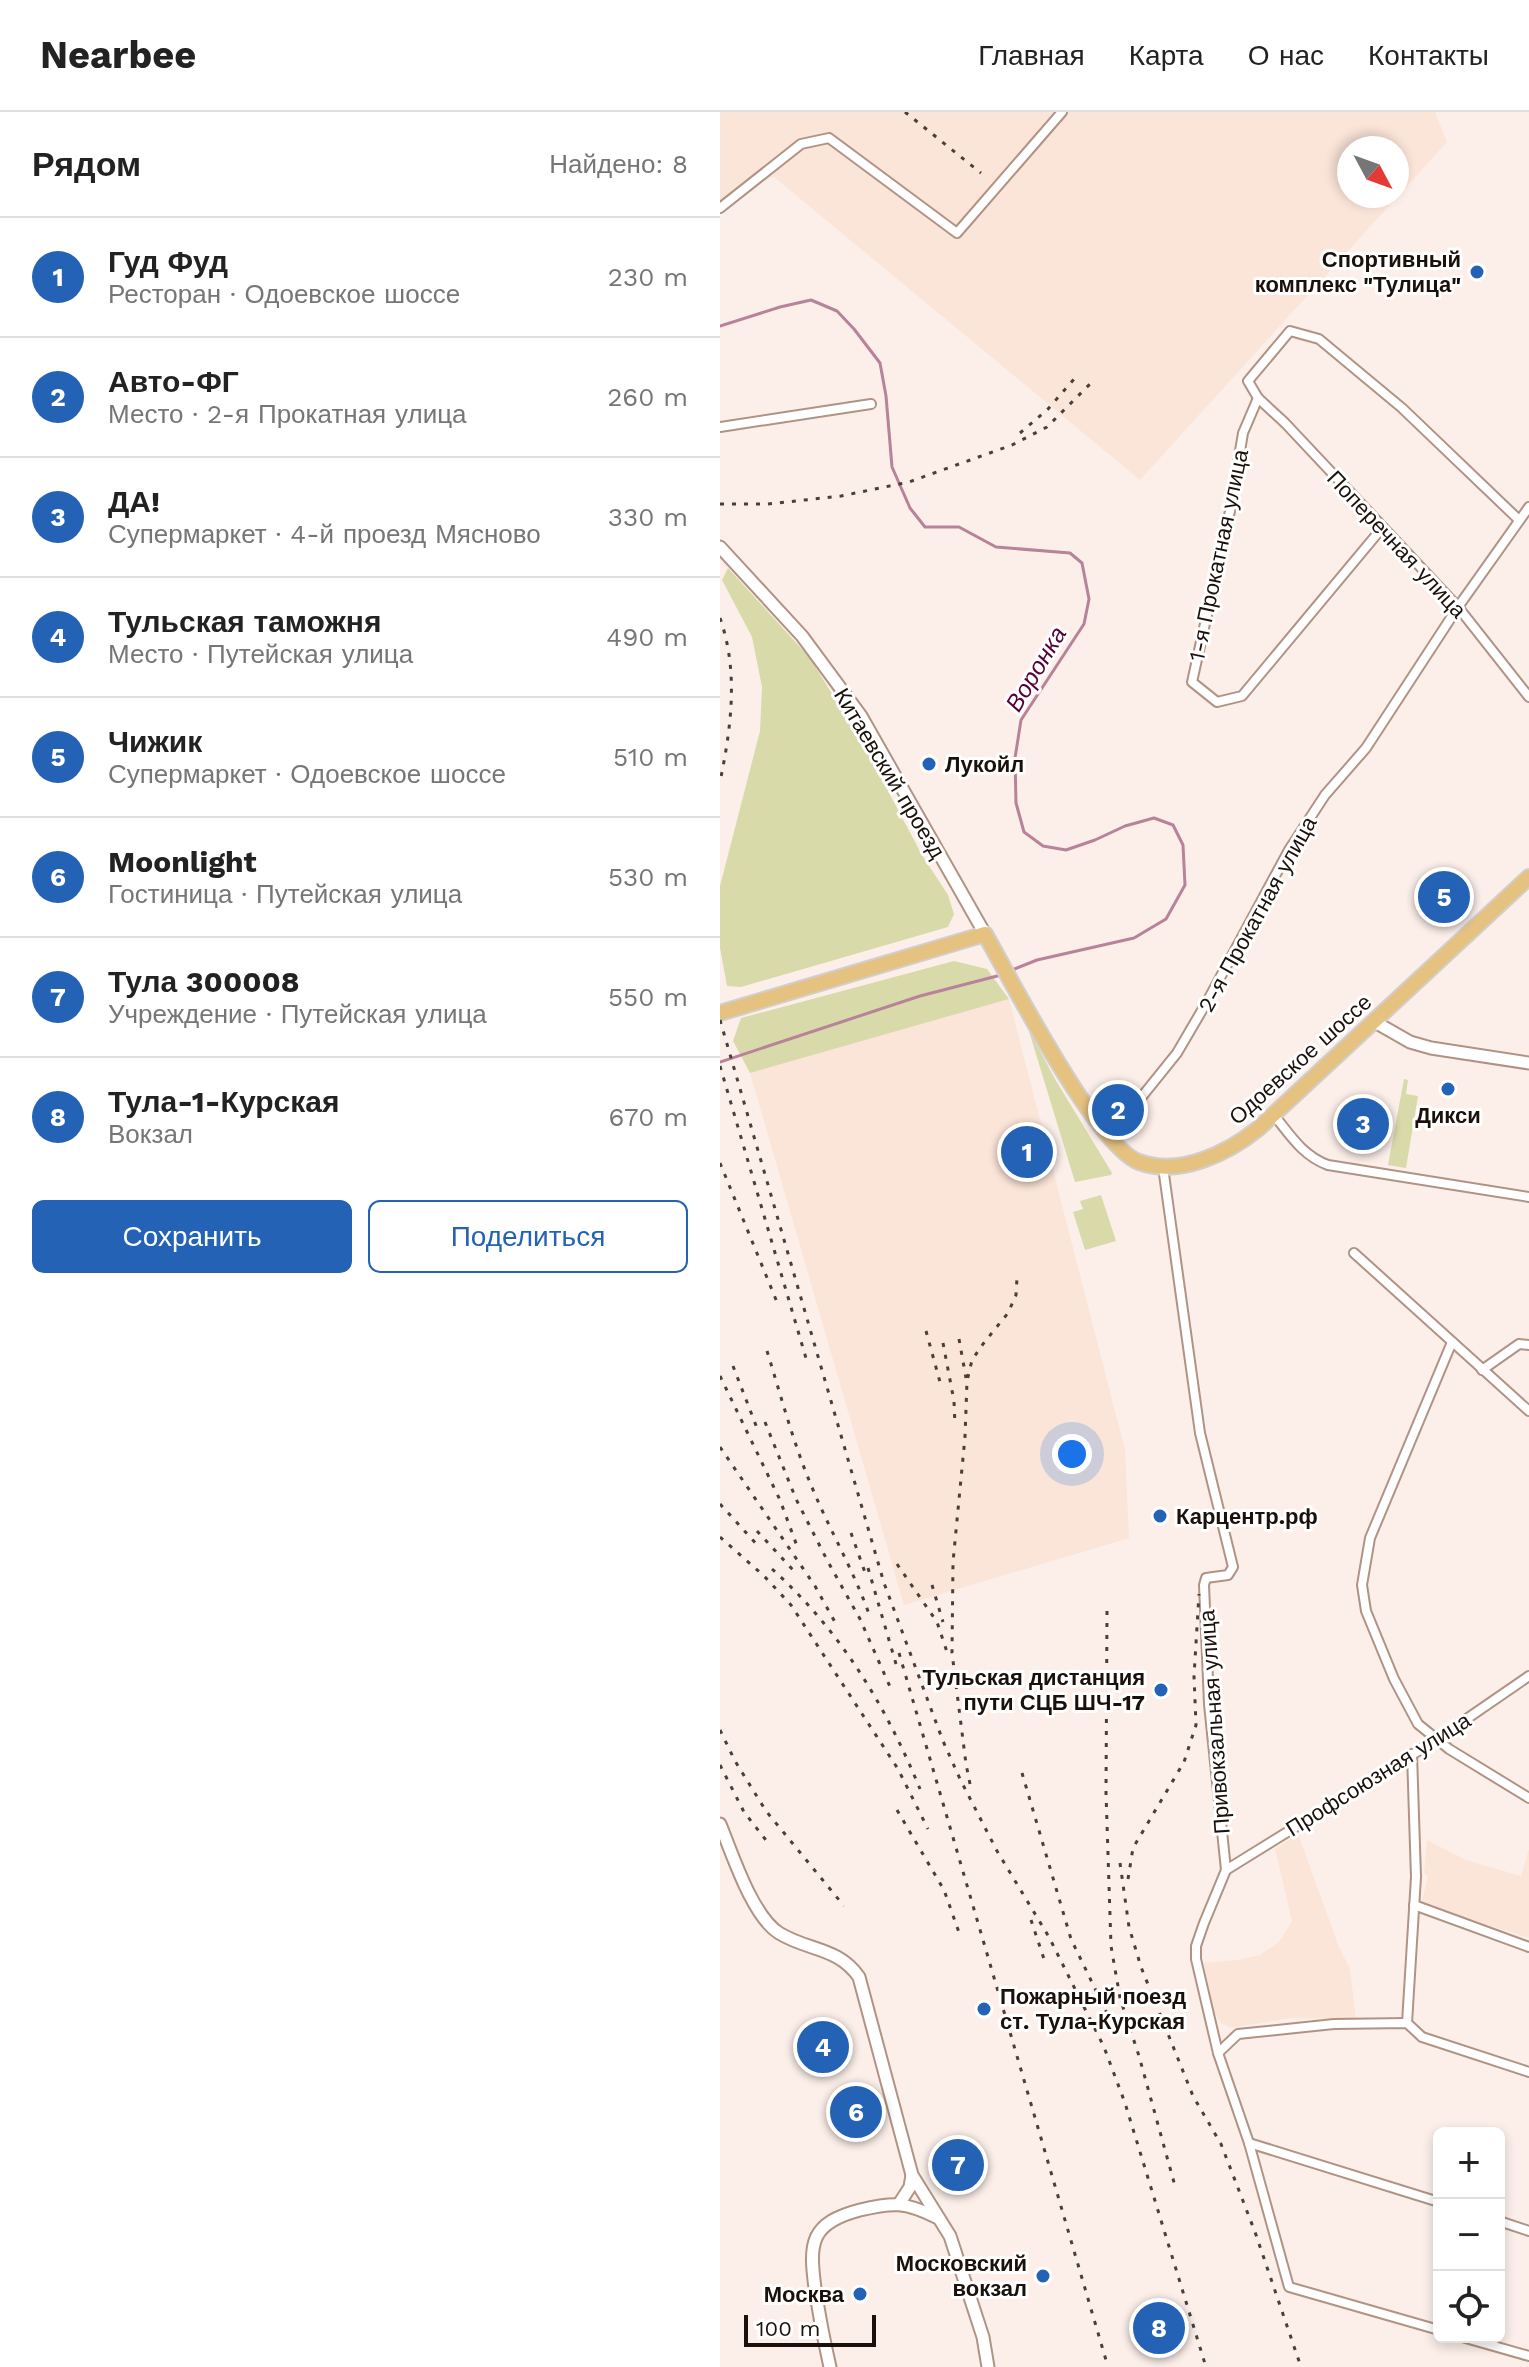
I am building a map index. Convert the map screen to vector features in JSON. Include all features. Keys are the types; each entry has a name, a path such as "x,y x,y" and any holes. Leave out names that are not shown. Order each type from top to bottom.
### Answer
{"main road":[{"name":"Одоевское шоссе","path":"1163,1167 1188,1164 1243,1141 1529,877"},
{"path":"720,1013 985,934 1098,1125 1113,1144 1140,1163 1163,1167"}],"street":[{"path":"720,208 801,144 829,138 957,233 1062,112"},
{"path":"1258,398 1248,381 1290,331 1319,339 1402,408 1519,520"},
{"name":"Поперечная улица","path":"1258,398 1458,607 1529,697"},
{"name":"1-я Прокатная улица","path":"1258,398 1243,433 1230,511 1192,682 1217,702 1242,696 1382,528"},
{"path":"720,427 871,404"},
{"name":"2-я Прокатная улица","path":"1113,1144 1140,1099 1177,1053 1289,850 1325,795 1366,748 1458,607 1529,507"},
{"name":"Китаевский проезд","path":"720,547 802,636 861,716 985,934"},
{"path":"1375,1022 1410,1042 1431,1048 1529,1063"},
{"path":"1274,1115 1304,1152 1328,1165 1529,1197"},
{"name":"Привокзальная улица","path":"1163,1167 1200,1433 1233,1567 1228,1575 1206,1578 1204,1585 1209,1704 1226,1870 1196,1946 1196,1959 1218,2053 1249,2143 1289,2287 1433,2328"},
{"path":"1354,1253 1529,1411"},
{"path":"1452,1342 1370,1538 1362,1585 1366,1611 1394,1679 1418,1724 1436,1740 1529,1798"},
{"path":"1482,1370 1519,1344 1529,1345"},
{"name":"Профсоюзная улица","path":"1226,1870 1436,1740 1529,1676"},
{"path":"1407,2023 1416,1877 1412,1754"},
{"path":"720,1824 747,1890 772,1926 800,1942 836,1955 850,1964 859,1977 912,2175 950,2236 983,2337 988,2367"},
{"path":"1414,1905 1529,1947"},
{"path":"1218,2053 1238,2034 1334,2024 1407,2023 1422,2037 1529,2072"},
{"path":"1249,2143 1433,2200"},
{"path":"899,2204 910,2187 912,2175"},
{"path":"830,2367 812,2259 816,2238 830,2221 841,2215 887,2203 921,2210 937,2218"},
{"path":"1505,2223 1529,2231"},
{"path":"1483,2343 1529,2356"}],"shaded area":[{"path":"720,112 1435,112 1447,142 1409,184 1409,136 1337,136 1337,208 1387,208 1140,480 774,177 720,201"},
{"path":"1009,999 1125,1450 1129,1538 904,1605 750,1073"},
{"path":"1298,1834 1350,1969 1356,2019 1290,2018 1232,2028 1221,2023 1214,2012 1204,1963 1260,1955 1279,1942 1292,1921 1275,1849"},
{"path":"1427,1840 1466,1860 1521,1876 1529,1849 1529,1938 1421,1904 1428,1877 1424,1873"}],"green space":[{"path":"728,568 810,658 864,746 922,855 948,895 954,914 948,927 741,987 727,986 720,948 720,886 760,731 762,687 752,637 722,580"},
{"path":"954,961 987,969 1009,999 750,1073 733,1041 741,1018"},
{"path":"1028,1028 1112,1173 1111,1175 1075,1182"},
{"path":"1404,1079 1408,1080 1406,1094 1418,1096 1406,1168 1388,1165"},
{"path":"1101,1195 1116,1241 1085,1250 1073,1212 1083,1209 1080,1201"}],"waterway":[{"name":"Воронка","path":"720,326 811,300 837,311 880,363 892,467 910,508 925,527 959,527 996,547 1070,553 1082,563 1089,599 1084,624 1021,720 1015,758 1016,803 1024,832 1043,846 1066,850 1154,818 1173,825 1183,845 1185,885 1166,919 1134,938 1037,960 1012,970"},
{"name":"Воронка","path":"720,1062 920,996 1001,975"}],"railway":[{"path":"905,112 981,173"},
{"path":"1020,433 1048,409 1075,378"},
{"path":"720,504 768,504 841,496 909,482 1012,445 1047,427 1090,384"},
{"path":"720,618 730,659 731,679 730,721 720,782"},
{"path":"720,1020 884,1583 960,1779 997,1851 1049,1937 1104,2047 1125,2103 1206,2367"},
{"path":"720,1066 808,1365"},
{"path":"720,1163 779,1307"},
{"path":"970,1784 952,1653 953,1562 967,1381 972,1360 1008,1313 1016,1295 1017,1278"},
{"path":"926,1331 940,1382"},
{"path":"959,1339 966,1378"},
{"path":"943,1343 954,1401 955,1426"},
{"path":"767,1351 805,1469 869,1614"},
{"path":"733,1366 757,1428"},
{"path":"720,1376 780,1500 797,1546"},
{"path":"765,1422 796,1499 860,1619 891,1689"},
{"path":"720,1447 815,1586 835,1622"},
{"path":"720,1504 760,1548"},
{"path":"757,1531 794,1571"},
{"path":"851,1533 867,1578"},
{"path":"720,1537 791,1605 898,1769 928,1829"},
{"path":"897,1564 937,1622 947,1652"},
{"path":"868,1568 896,1664"},
{"path":"772,1569 819,1617 859,1671 892,1728 920,1789"},
{"path":"932,1585 943,1622"},
{"path":"1128,1879 1133,1848 1184,1762 1196,1725 1194,1676 1199,1594"},
{"path":"1107,1611 1106,1793 1111,1946 1120,1998 1175,2186"},
{"path":"899,1653 1108,2367"},
{"path":"720,1730 766,1811 844,1906"},
{"path":"720,1765 744,1812 769,1844"},
{"path":"1022,1773 1071,1939 1117,2034"},
{"path":"897,1810 944,1890 961,1938"},
{"path":"1120,1863 1129,1927 1141,1967 1193,2096 1221,2144 1301,2367"},
{"path":"1031,1920 1046,1965"}],"place":[{"name":"Спортивный комплекс \"Тулица\"","path":"1477,272"},
{"name":"Лукойл","path":"929,764"},
{"name":"Чижик","path":"1444,897"},
{"name":"Дикси","path":"1448,1089"},
{"name":"Авто-ФГ","path":"1118,1110"},
{"name":"ДА!","path":"1363,1124"},
{"name":"Гуд Фуд","path":"1027,1152"},
{"name":"Карцентр.рф","path":"1160,1516"},
{"name":"Тульская дистанция пути СЦБ ШЧ-17","path":"1161,1690"},
{"name":"Пожарный поезд ст. Тула-Курская","path":"984,2009"},
{"name":"Тульская таможня","path":"823,2047"},
{"name":"Moonlight","path":"856,2112"},
{"name":"Тула 300008","path":"958,2165"},
{"name":"Московский вокзал","path":"1043,2276"},
{"name":"Москва","path":"860,2294"},
{"name":"Тула-1-Курская","path":"1159,2328"}]}
